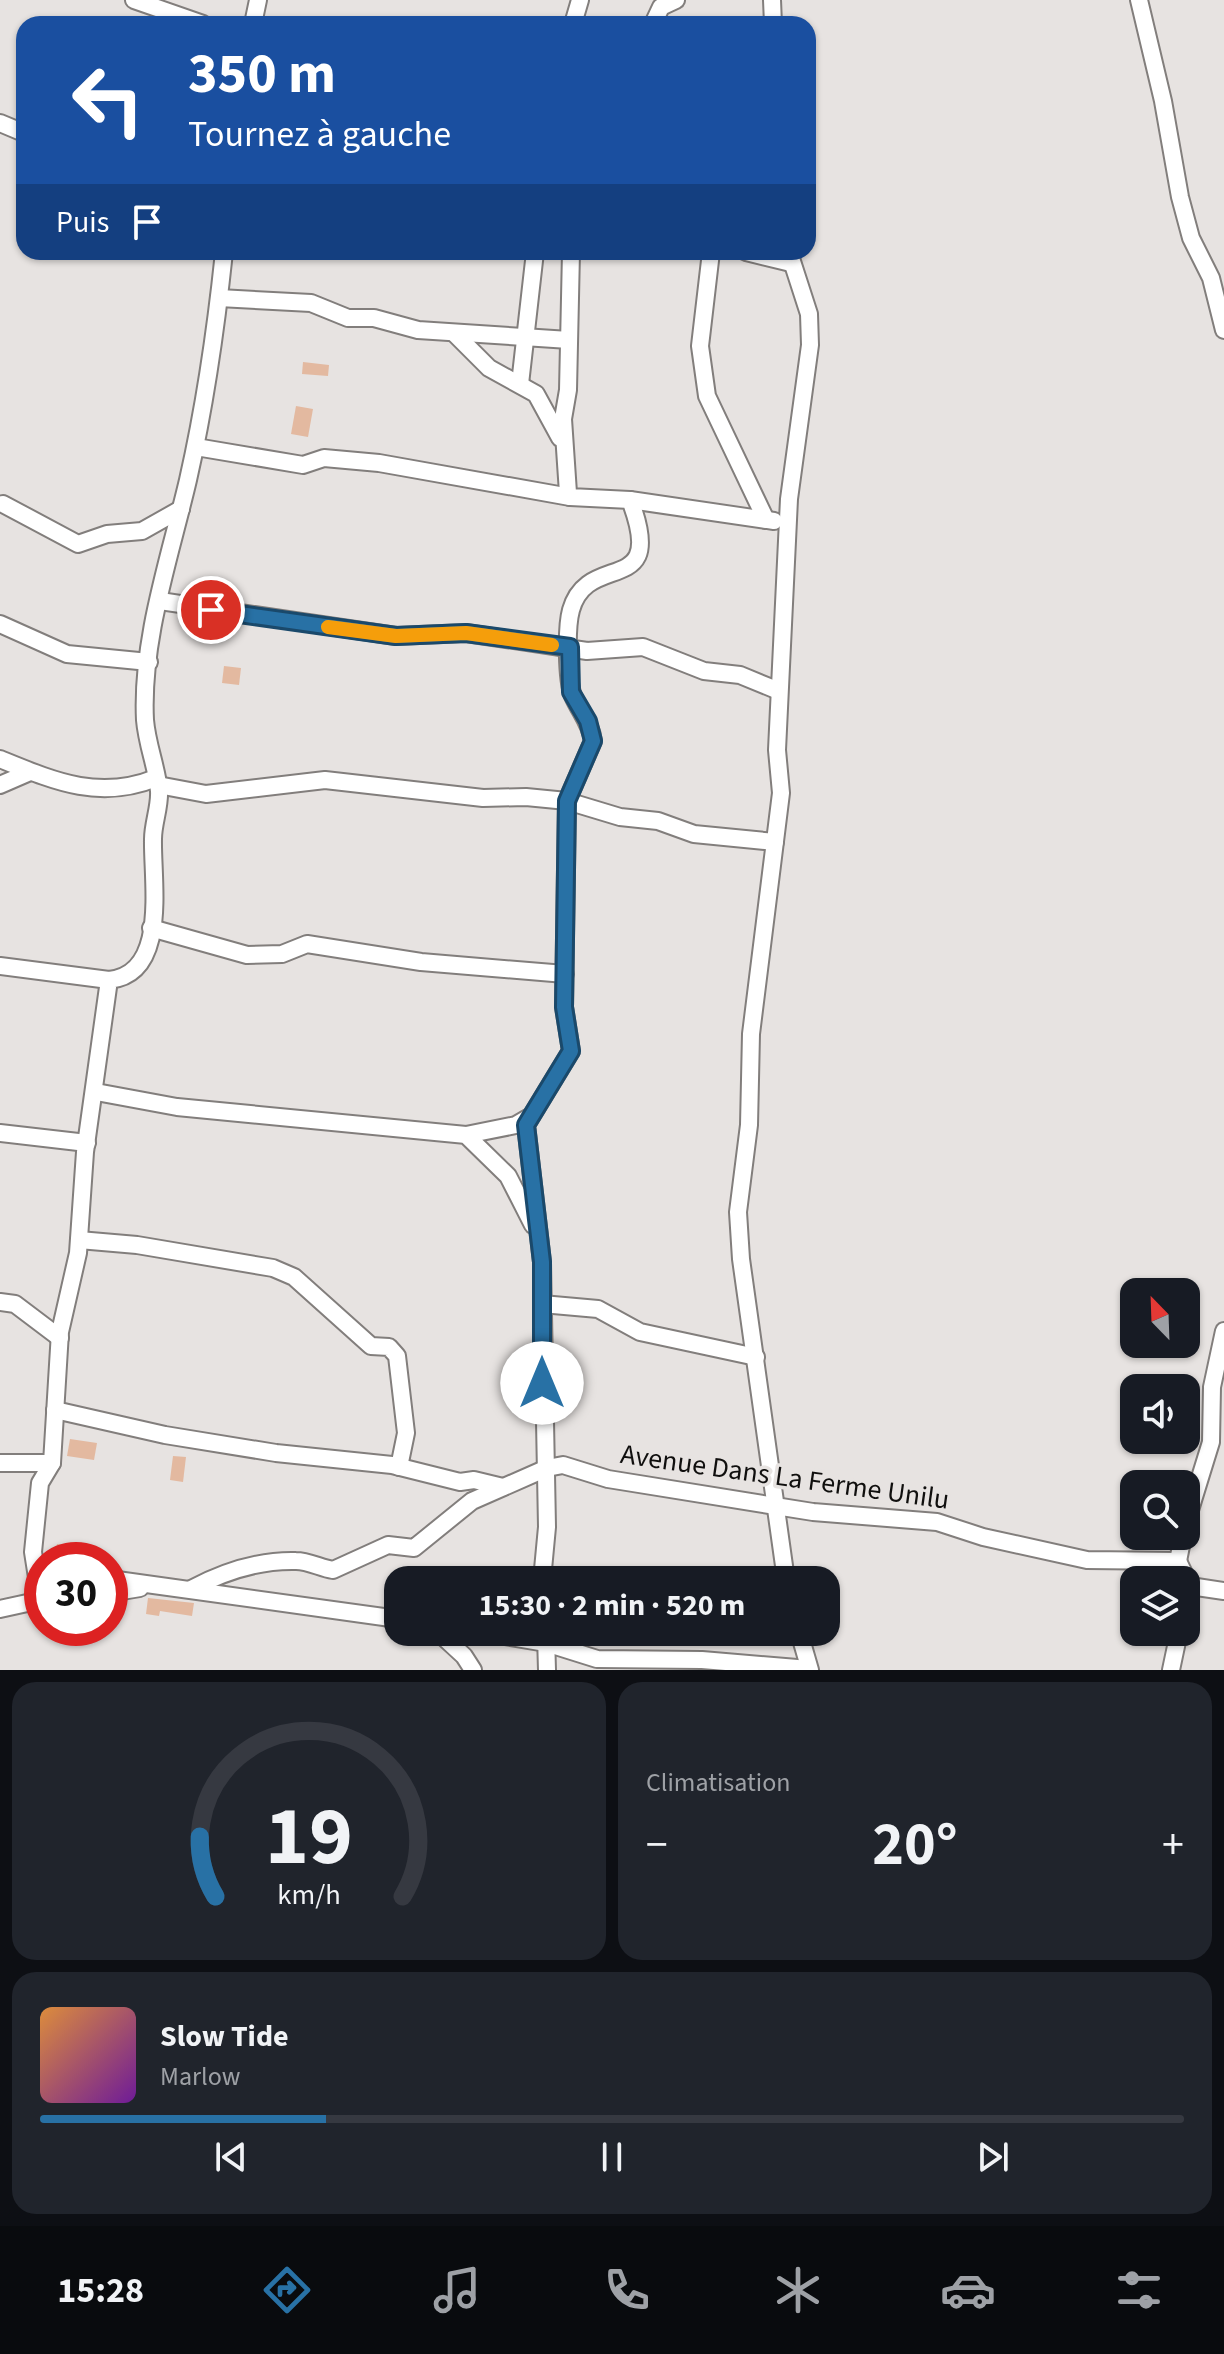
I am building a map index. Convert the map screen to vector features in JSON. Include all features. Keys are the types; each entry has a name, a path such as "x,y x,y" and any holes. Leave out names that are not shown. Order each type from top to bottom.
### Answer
{"street":[{"path":"657,16 661,7 676,0"},
{"path":"1139,0 1163,101 1180,197 1191,238 1211,278 1224,330"},
{"path":"138,1 180,16"},
{"path":"0,966 109,980 126,978 135,973 148,945 157,782 149,757 145,717 149,662 206,400 223,260"},
{"path":"520,384 534,260"},
{"path":"570,497 563,419 571,260"},
{"path":"710,260 700,346 707,396 766,520"},
{"path":"784,1566 738,1212 749,1125 751,1034 781,793 777,750 788,522 810,345 809,314 791,260"},
{"path":"219,298 311,303 348,318 374,318 418,330 569,340"},
{"path":"455,334 489,368 520,384 541,400 567,454"},
{"path":"196,447 303,465 324,458 379,463 570,497 630,500 788,522"},
{"path":"96,1092 177,1107 466,1135 516,1125 528,1118 571,1051 564,1007 567,801 593,741 588,721 571,692 571,610 593,580 628,569 640,550 642,535 630,500"},
{"path":"3,504 78,544 107,534 142,531 181,509"},
{"path":"160,601 396,636 466,633 599,651 643,647 712,674 740,675 779,691"},
{"path":"0,624 67,654 149,662"},
{"path":"0,759 66,784 121,790 157,782 206,794 325,780 483,798 567,801 620,817 658,821 694,834 775,842"},
{"path":"0,785 30,772"},
{"path":"151,928 247,955 282,954 307,944 421,962 565,974"},
{"path":"34,1542 40,1483 52,1463 60,1338 79,1240 87,1143 109,980"},
{"path":"528,1118 542,1304 543,1428 547,1468 543,1566"},
{"path":"0,1133 87,1143"},
{"path":"466,1135 508,1176 539,1238"},
{"path":"79,1240 273,1268 294,1277 351,1324 371,1346 389,1347 397,1356 406,1433 399,1467"},
{"path":"0,1302 15,1304 60,1338"},
{"path":"542,1304 598,1309 640,1332 756,1357"},
{"path":"1200,1478 1211,1442 1212,1387 1224,1331"},
{"path":"55,1410 165,1435 399,1467 460,1482 474,1480 503,1487"},
{"path":"0,1463 52,1463"},
{"name":"Avenue Dans La Ferme Unilu","path":"547,1468 563,1465 608,1479 813,1512 937,1522 983,1537 1087,1560 1178,1561"},
{"path":"191,1589 216,1576 272,1563 299,1561 333,1570 388,1545 414,1548 458,1509 547,1468"},
{"path":"1180,1550 1180,1566"},
{"path":"128,1581 384,1617"},
{"path":"128,1590 165,1585"},
{"path":"1200,1593 1224,1591"},
{"path":"0,1609 24,1603"},
{"path":"453,1646 473,1670"},
{"path":"546,1646 547,1670"},
{"path":"565,1646 597,1659 702,1660 810,1670 803,1646"},
{"path":"1171,1670 1176,1646"}],"building":[{"path":"303,362 329,365 328,376 302,374"},
{"path":"296,406 313,409 308,437 291,434"},
{"path":"224,666 241,668 239,685 222,683"},
{"path":"70,1439 97,1443 94,1460 67,1456"},
{"path":"173,1456 186,1457 183,1482 170,1480"},
{"path":"148,1598 194,1603 192,1616 160,1611 159,1616 146,1614"}],"slow traffic":[{"path":"328,627 396,636 466,633 552,645"}],"route":[{"path":"211,610 396,636 466,633 570,647 571,692 588,721 593,741 590,753 568,791 567,801 564,1007 571,1051 526,1125 542,1262 542,1383"}]}
